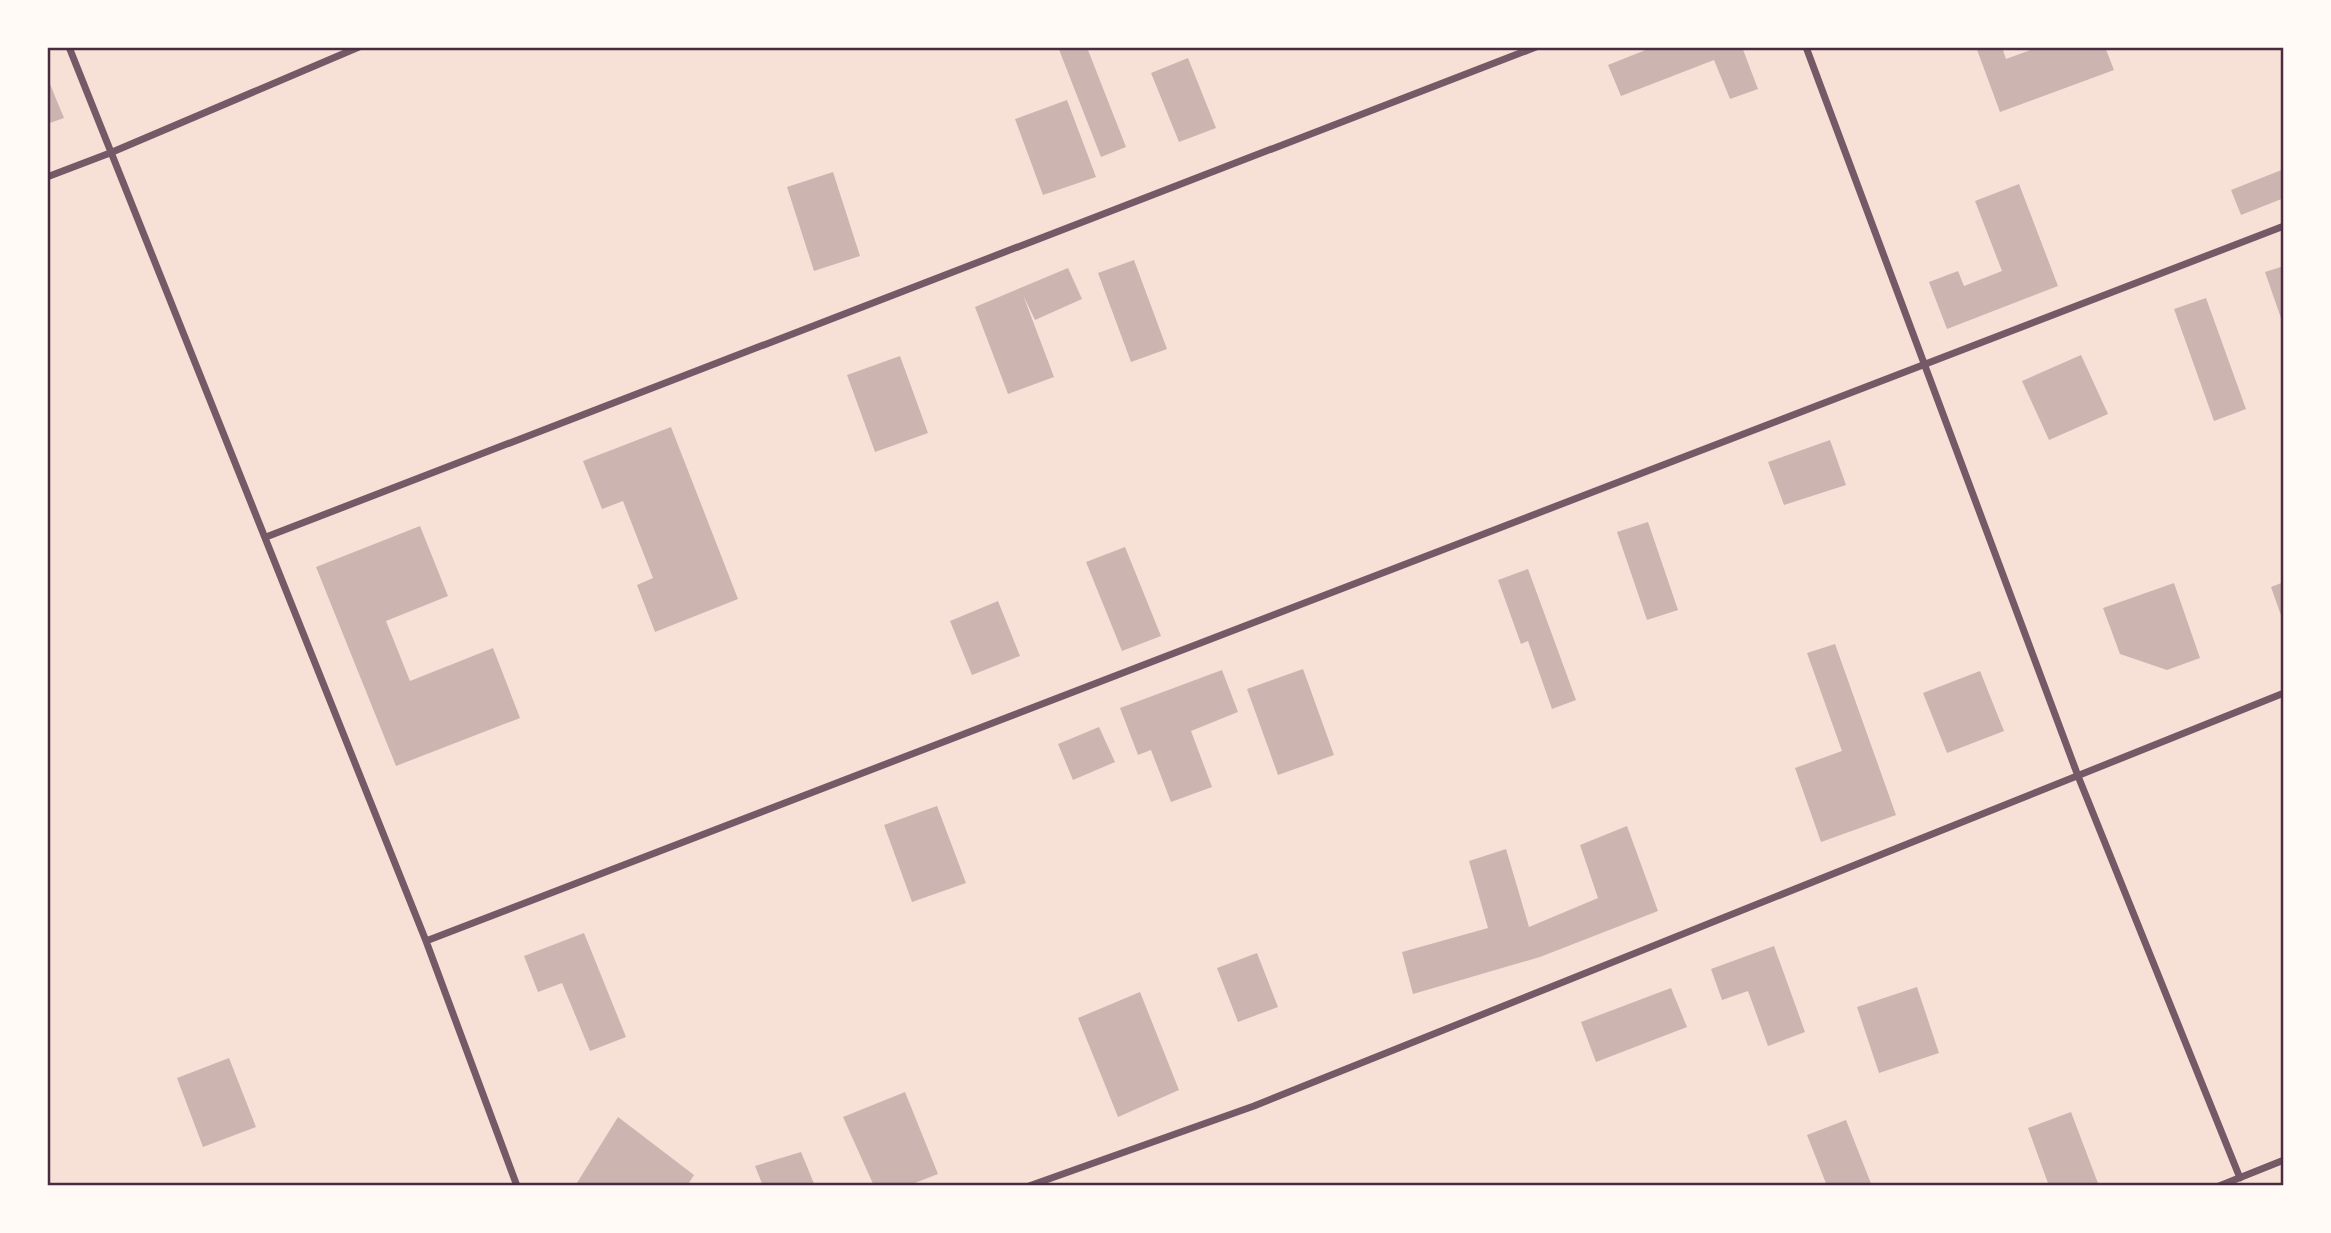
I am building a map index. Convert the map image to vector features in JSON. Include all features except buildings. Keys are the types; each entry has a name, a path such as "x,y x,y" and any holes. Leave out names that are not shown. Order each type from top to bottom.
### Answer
{"street":[{"path":"69,47 426,940 517,1186"},
{"path":"47,177 359,47"},
{"path":"266,537 1536,47"},
{"path":"1806,47 2078,776 2239,1178"},
{"path":"426,940 2284,226"},
{"path":"1030,1186 1254,1106 2284,693"},
{"path":"2218,1186 2284,1160"}]}
